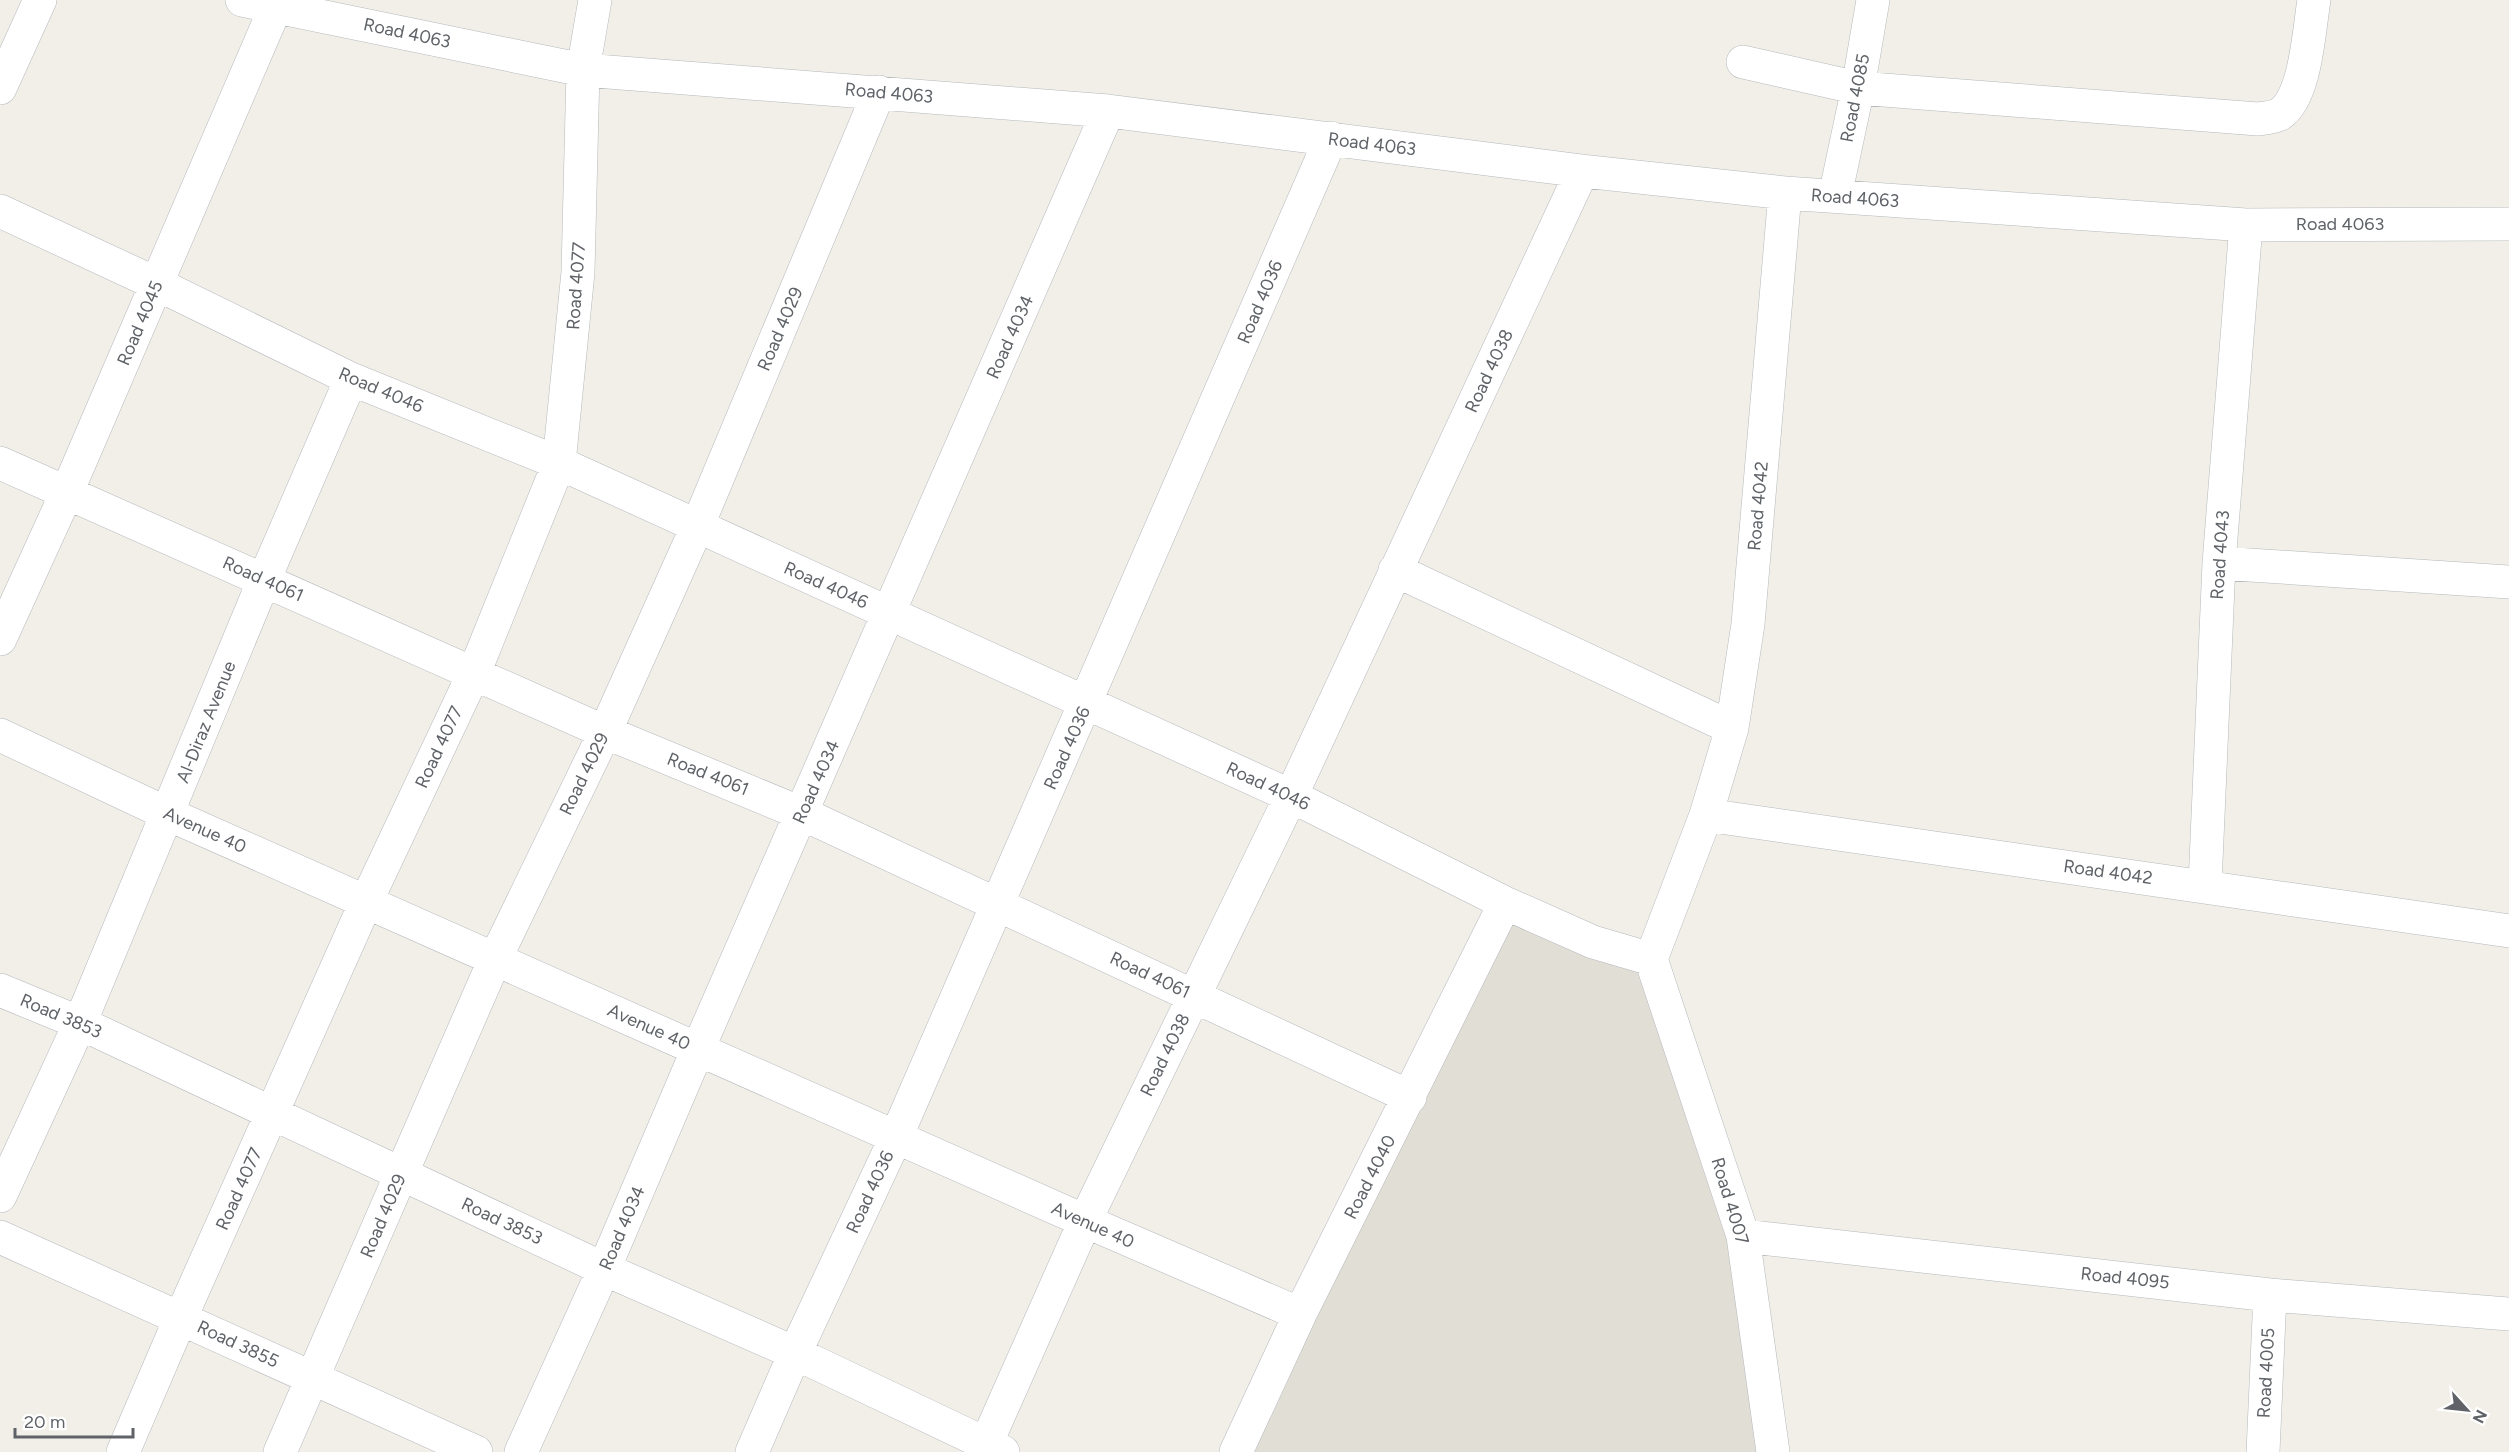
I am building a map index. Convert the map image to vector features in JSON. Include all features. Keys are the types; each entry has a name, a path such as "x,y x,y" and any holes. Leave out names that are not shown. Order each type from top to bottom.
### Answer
{"street":[{"path":"0,88 40,0"},
{"name":"Road 4063","path":"242,0 583,70 1108,111 1582,171 1785,193 2246,225 2509,224"},
{"name":"Road 4077","path":"123,1452 366,902 474,673 559,463 578,272 583,70 595,0"},
{"name":"Road 4085","path":"1835,196 1858,88 1873,0"},
{"path":"1743,62 1858,88 2258,119 2279,114 2291,103 2301,80 2314,0"},
{"name":"Road 4045","path":"0,639 67,492 276,6"},
{"name":"Road 4029","path":"280,1452 495,959 604,732 697,527 879,92"},
{"name":"Road 4034","path":"521,1452 604,1269 1108,111"},
{"name":"Road 4036","path":"795,1353 896,1137 1331,138"},
{"name":"Road 4038","path":"994,1448 1085,1221 1291,796 1582,171"},
{"name":"Road 4042","path":"1651,959 1706,815 1732,728 1748,624 1785,193"},
{"name":"Road 4046","path":"0,211 157,284 351,379 559,463 1291,796 1505,903 1593,942 1651,959"},
{"name":"Road 4043","path":"2205,885 2218,563 2246,225"},
{"name":"Al-Diraz Avenue","path":"0,1196 80,1023 264,580 351,379"},
{"name":"Road 4061","path":"0,463 604,732 803,814 1410,1097"},
{"path":"2218,563 2509,582"},
{"path":"1395,570 1732,728"},
{"name":"Avenue 40","path":"0,735 168,814 1300,1314"},
{"name":"Road 4042","path":"1706,815 2205,885 2509,931"},
{"name":"Road 4040","path":"1236,1452 1300,1314 1505,903"},
{"name":"Road 4007","path":"1651,959 1743,1236 1773,1452"},
{"name":"Road 3853","path":"0,990 80,1023 604,1269 795,1353 994,1448"},
{"name":"Road 4095","path":"1743,1236 2270,1295 2509,1314"},
{"name":"Road 3855","path":"0,1237 476,1452"},
{"name":"Road 4005","path":"2262,1452 2270,1295"},
{"path":"752,1452 795,1353"}],"shaded area":[{"path":"1505,903 1651,959 1743,1236 1773,1452 1236,1452"}]}
